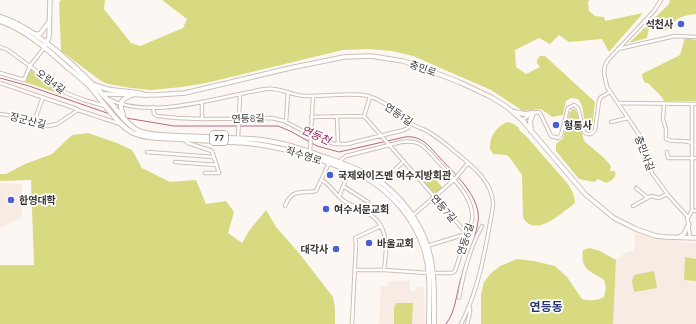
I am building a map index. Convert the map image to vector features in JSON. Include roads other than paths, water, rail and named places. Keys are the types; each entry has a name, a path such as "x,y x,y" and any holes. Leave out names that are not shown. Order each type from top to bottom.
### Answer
{"main road":[{"name":"77","path":"0,17 20,25 92,83 108,108 121,124"},
{"name":"77","path":"0,22 16,28 46,45 96,94 106,98 125,119"},
{"path":"92,83 114,91 136,93 145,96"},
{"path":"125,119 121,106 123,100 131,95"},
{"path":"112,113 112,110 114,110 123,120 125,119"},
{"path":"514,112 526,114 533,113"},
{"path":"531,131 530,119 533,113"},
{"name":"좌수영로","path":"125,119 142,132 160,135 273,141 310,151 341,165 364,173 381,183 400,200 423,234 427,246 431,273 434,324"},
{"name":"좌수영로","path":"121,124 132,132 155,138 185,140 238,138 259,144 283,148 329,163 341,165 349,171 377,185 404,212 421,239 431,273 429,324"}],"street":[{"path":"0,73 24,80 30,66 46,45 49,37 50,0"},
{"name":"충민사길","path":"660,0 654,11 617,49 607,62 604,69 605,80 610,92 644,143 652,173 667,194 688,218"},
{"path":"20,25 37,35 49,22"},
{"path":"617,49 675,36 696,37"},
{"name":"오림4길","path":"0,47 8,50 66,93 108,108"},
{"name":"충민로","path":"101,96 145,96 185,93 344,57 371,56 403,61 491,97 514,112 585,194 614,218 642,232 661,237 696,238"},
{"path":"0,83 121,124"},
{"name":"연등1길","path":"106,98 121,106 174,106 266,89 277,89 300,96 370,97 385,103 409,122 428,132 451,148 468,163 485,180 493,203 482,267 470,307 461,324"},
{"path":"286,122 288,92"},
{"path":"522,120 537,112 540,114 550,135 553,138 558,138 561,136 568,108 574,105 578,108 584,132 591,134 595,130 599,101 610,92"},
{"path":"238,138 240,95"},
{"path":"310,151 312,96"},
{"path":"34,122 43,97"},
{"path":"364,116 370,97"},
{"path":"202,102 202,119"},
{"path":"618,103 696,104"},
{"path":"664,104 663,119 666,128 666,139 673,142 684,140 692,143"},
{"path":"690,238 688,218 692,210 692,104"},
{"name":"연등8길","path":"153,107 154,113 157,116 202,119 272,118 286,122 311,136 326,142 338,144 348,144 405,129 408,127 409,122"},
{"name":"장군산길","path":"0,114 20,117 45,126 51,126 78,110"},
{"path":"312,117 364,116"},
{"path":"364,116 381,135"},
{"path":"338,117 338,144"},
{"path":"611,122 628,118"},
{"name":"연등7길","path":"381,135 467,234"},
{"path":"185,140 188,143 212,150 219,173 205,173"},
{"name":"연등6길","path":"341,165 342,158 346,156 407,141 420,144 431,153 454,180 464,194 472,210 472,218 455,272 431,273"},
{"path":"148,152 214,157"},
{"path":"667,152 668,158 696,158"},
{"path":"175,162 217,166"},
{"path":"381,183 404,162"},
{"path":"285,206 293,194 316,191 329,163"},
{"path":"412,216 454,180 468,163"},
{"path":"339,197 349,171"},
{"path":"322,180 339,197 349,204 370,214 381,226 387,248 384,270"},
{"path":"343,186 368,202"},
{"path":"636,188 648,198"},
{"path":"633,206 652,196 660,198 667,194"},
{"path":"678,238 684,234 689,224"},
{"path":"352,324 355,237 381,226"},
{"name":"연등6길","path":"459,298 468,260 475,239 482,226"},
{"path":"427,246 467,234"},
{"path":"355,270 431,273"},
{"path":"467,324 470,315 470,307"}],"waterway":[{"name":"연등천","path":"0,78 29,86 110,114"},
{"name":"연등천","path":"126,118 174,126 278,126 317,146 339,152 405,137 421,140 433,150 460,179 472,195 478,213 475,236 459,284 454,308 446,324"}],"place":[{"name":"석천사","path":"681,24"},
{"name":"형통사","path":"556,125"},
{"name":"국제와이즈멘 여수지방회관","path":"330,175"},
{"name":"한영대학","path":"11,200"},
{"name":"여수서문교회","path":"326,209"},
{"name":"바울교회","path":"369,243"},
{"name":"대각사","path":"336,249"}],"district":[{"name":"연등동","path":"546,307"}]}
